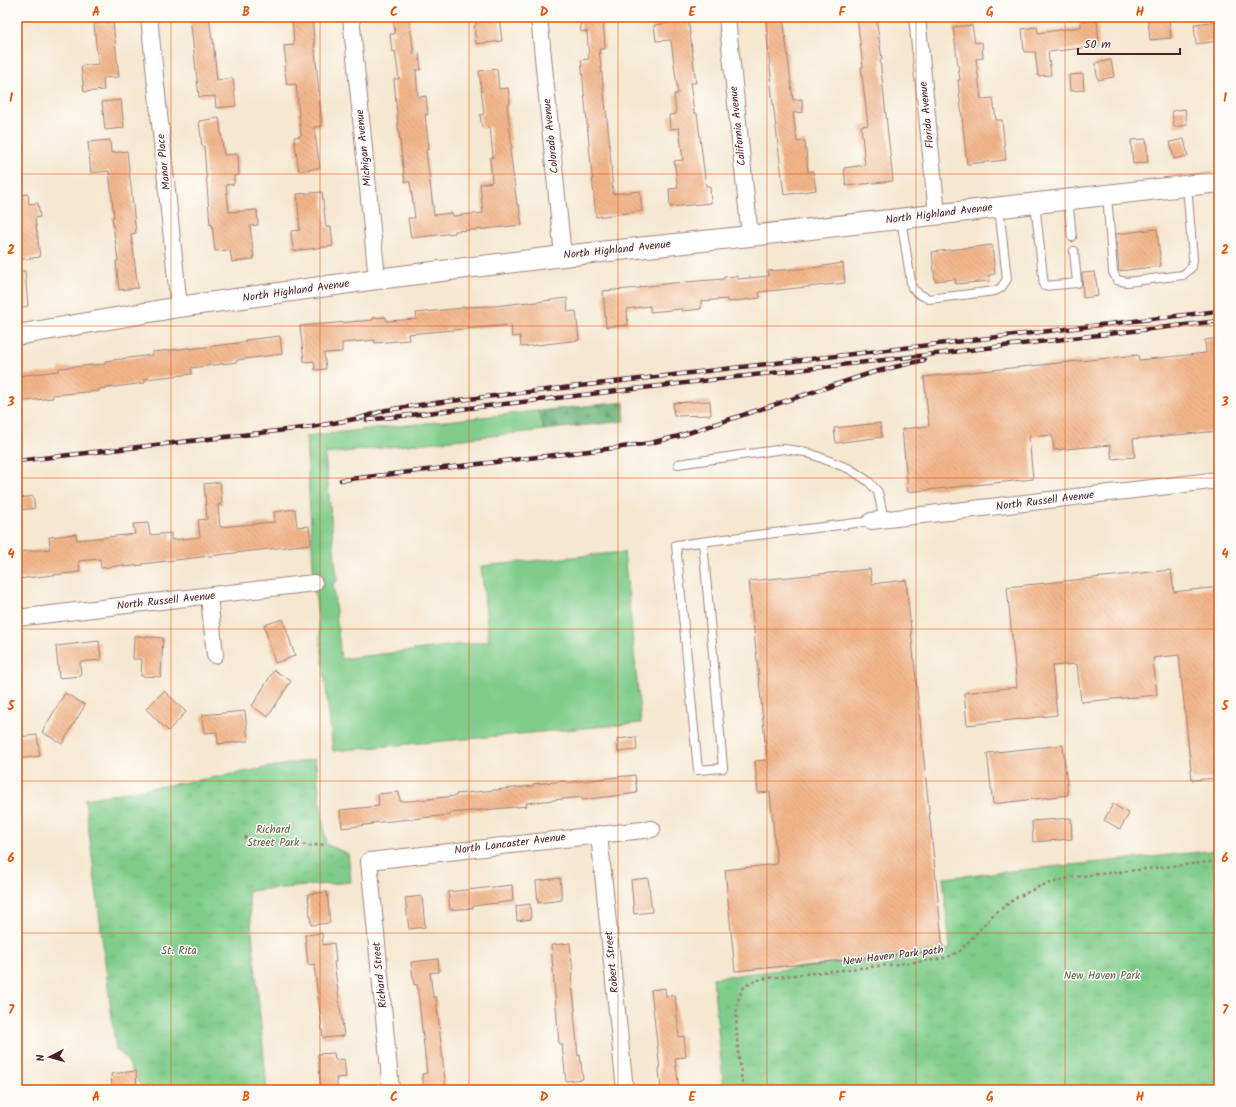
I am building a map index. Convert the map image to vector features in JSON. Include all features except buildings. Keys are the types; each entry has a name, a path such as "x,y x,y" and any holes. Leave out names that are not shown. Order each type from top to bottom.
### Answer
{"street":[{"name":"Manor Place","path":"149,17 179,307"},
{"name":"Michigan Avenue","path":"350,17 377,280"},
{"name":"Colorado Avenue","path":"539,17 564,256"},
{"name":"California Avenue","path":"727,17 750,236"},
{"name":"Florida Avenue","path":"916,17 937,214"},
{"name":"North Highland Avenue","path":"17,335 179,307 564,256 1219,182"},
{"name":"North Russell Avenue","path":"878,520 1219,480"},
{"name":"North Russell Avenue","path":"17,618 314,583"},
{"path":"209,596 215,655"},
{"name":"North Lancaster Avenue","path":"369,861 652,829"},
{"name":"Robert Street","path":"599,834 625,1090"},
{"name":"Richard Street","path":"369,861 391,1090"}],"lane":[{"path":"1107,194 1113,272 1117,280 1127,282 1183,275 1192,267 1193,259 1186,185"},
{"path":"1068,199 1072,238"},
{"path":"1034,202 1044,286 1077,282 1074,250"},
{"path":"901,218 912,288 929,300 995,291 1001,288 1007,279 999,206"},
{"path":"678,464 784,449 806,452 850,469 868,481 878,492 878,520 676,545 698,770 723,768 703,542"}],"path":[{"path":"244,837 258,841 286,840 309,846 326,844"},
{"name":"New Haven Park path","path":"743,1090 736,1027 736,1010 738,997 746,985 760,980 777,977 948,958 960,951 995,913 1016,898 1040,886 1073,877 1219,861"}],"green space":[{"path":"624,402 625,421 544,430 538,411"},
{"path":"538,411 544,430 325,454 337,581 333,584 341,659 489,641 481,566 624,552 641,723 333,751 314,583 306,436"},
{"name":"St. Rita","path":"315,759 326,844 348,854 351,882 248,891 267,1090 143,1090 126,1058 116,1050 85,799"},
{"name":"New Haven Park","path":"1219,850 1219,1090 724,1090 713,978 950,949 943,878"}],"railway":[{"path":"17,461 312,427 360,418 386,410 426,404 1219,311"},
{"path":"367,420 1219,321"},
{"path":"341,480 650,443 679,436 874,372 924,360"}],"park label":[{"name":"Richard Street Park","path":"273,836"}]}
